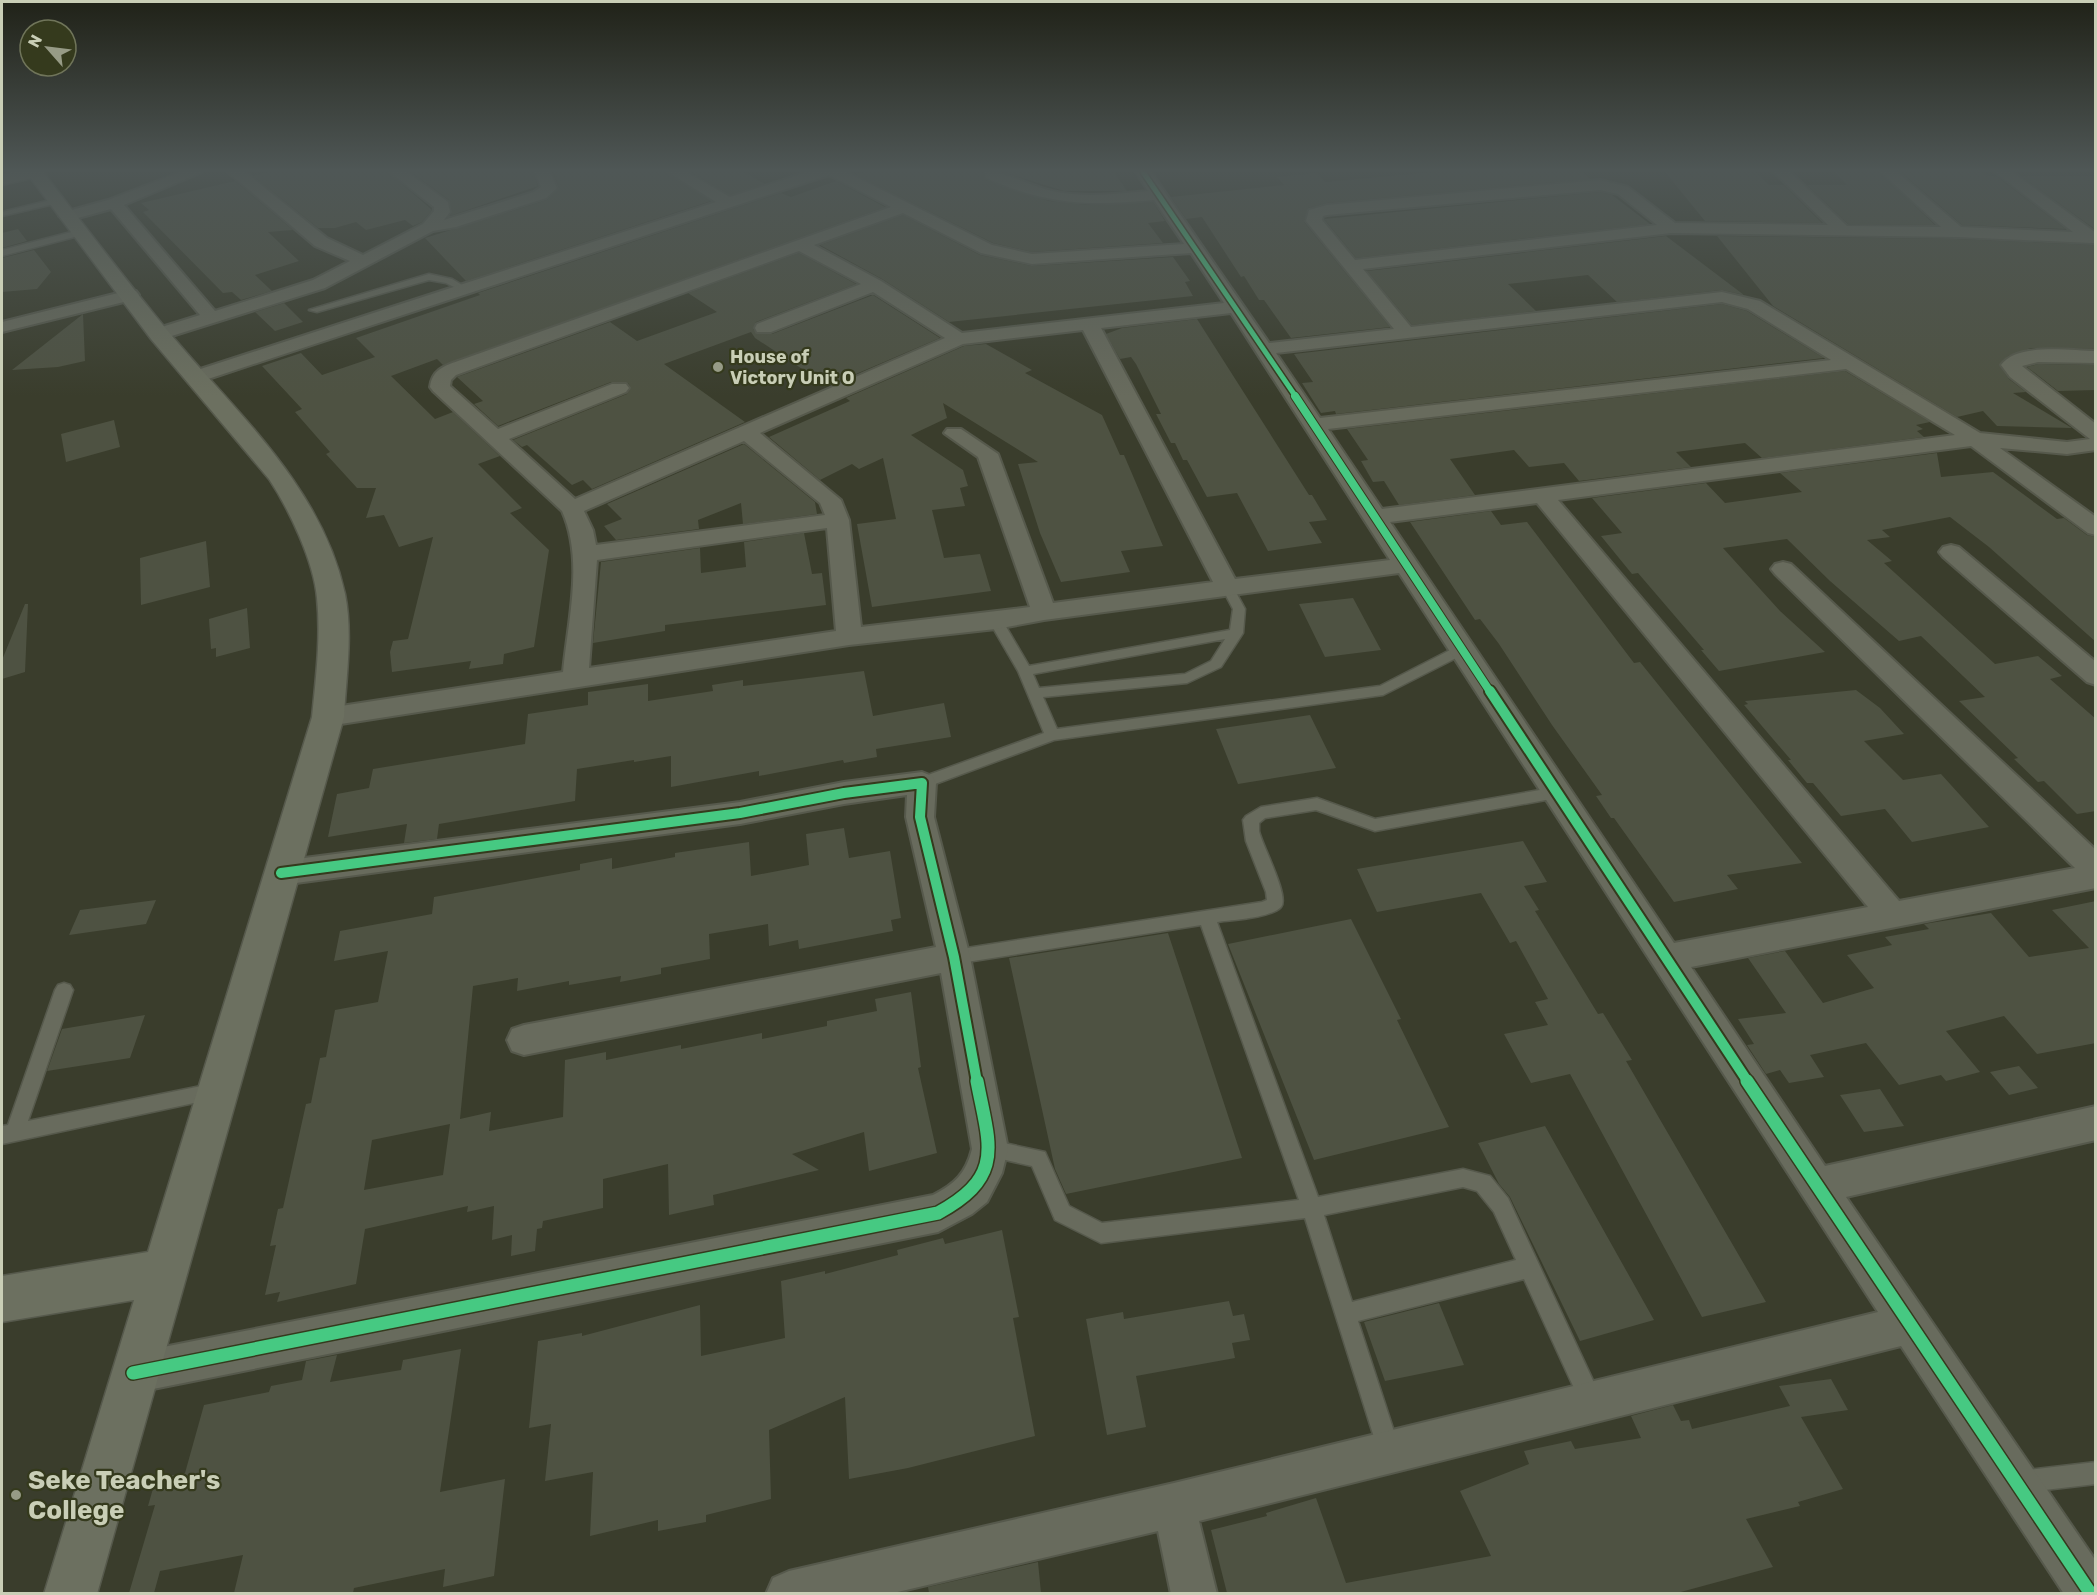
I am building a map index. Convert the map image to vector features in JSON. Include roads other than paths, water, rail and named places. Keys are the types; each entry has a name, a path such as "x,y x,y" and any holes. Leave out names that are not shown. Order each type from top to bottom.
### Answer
{"street":[{"path":"70,1593 328,717 334,646 331,595 312,535 298,504 279,475 195,377 91,246"},
{"path":"151,246 212,318"},
{"path":"331,246 363,261"},
{"path":"159,333 319,284 391,246"},
{"path":"195,377 593,246"},
{"path":"575,679 586,554 582,530 572,508 440,387 441,378 449,371 797,246"},
{"path":"804,246 875,285 959,339"},
{"path":"982,246 1032,259 1195,248 1817,1186 2091,1593"},
{"path":"1336,246 1407,333"},
{"path":"1352,265 1512,246"},
{"path":"764,328 875,285"},
{"path":"2,327 130,295"},
{"path":"1263,349 1722,297 1754,305 1976,439 2096,528"},
{"path":"572,508 959,339 1236,307"},
{"path":"1090,325 1228,588"},
{"path":"2096,357 2029,356 2016,359 2011,365 2017,373 2096,434"},
{"path":"1313,425 1851,363"},
{"path":"495,437 619,388"},
{"path":"746,432 821,490 830,500 838,520 849,637"},
{"path":"954,433 987,454 1044,612"},
{"path":"1374,517 1976,439 2067,448 2096,444"},
{"path":"1542,495 1892,914"},
{"path":"586,554 838,520"},
{"path":"1951,552 2096,676"},
{"path":"328,717 849,637 996,621 1044,612 1405,565"},
{"path":"1783,569 2096,869"},
{"path":"133,1373 938,1213 969,1196 984,1176 990,1149 954,957 920,817 922,783 844,793 740,813 281,873"},
{"path":"1666,958 2096,876"},
{"path":"524,1040 954,957"},
{"path":"1817,1186 2096,1123"},
{"path":"2,1299 166,1272"},
{"path":"789,1593 834,1588 1910,1324"},
{"path":"1174,1505 1194,1593"}],"lane":[{"path":"314,310 429,278 449,281 462,288"},
{"path":"1035,693 1187,678 1216,664 1236,633 1239,609 1228,588"},
{"path":"996,621 1025,671 1052,735"},
{"path":"1025,671 1236,633"},
{"path":"922,783 1052,735 1383,690 1461,650"},
{"path":"954,957 1265,908 1275,903 1275,891 1250,831 1251,820 1261,813 1317,804 1375,825 1557,793"},
{"path":"1206,916 1312,1208 1389,1452"},
{"path":"8,1134 64,990"},
{"path":"8,1134 219,1090"},
{"path":"990,1149 1038,1158 1062,1213 1101,1233 1312,1208 1463,1178 1484,1183 1500,1205 1592,1402"},
{"path":"1346,1314 1530,1267"},
{"path":"2017,1483 2096,1473"}],"place":[{"name":"House of Victory Unit O","path":"718,367"},
{"name":"Seke Teacher's College","path":"16,1495"}]}
